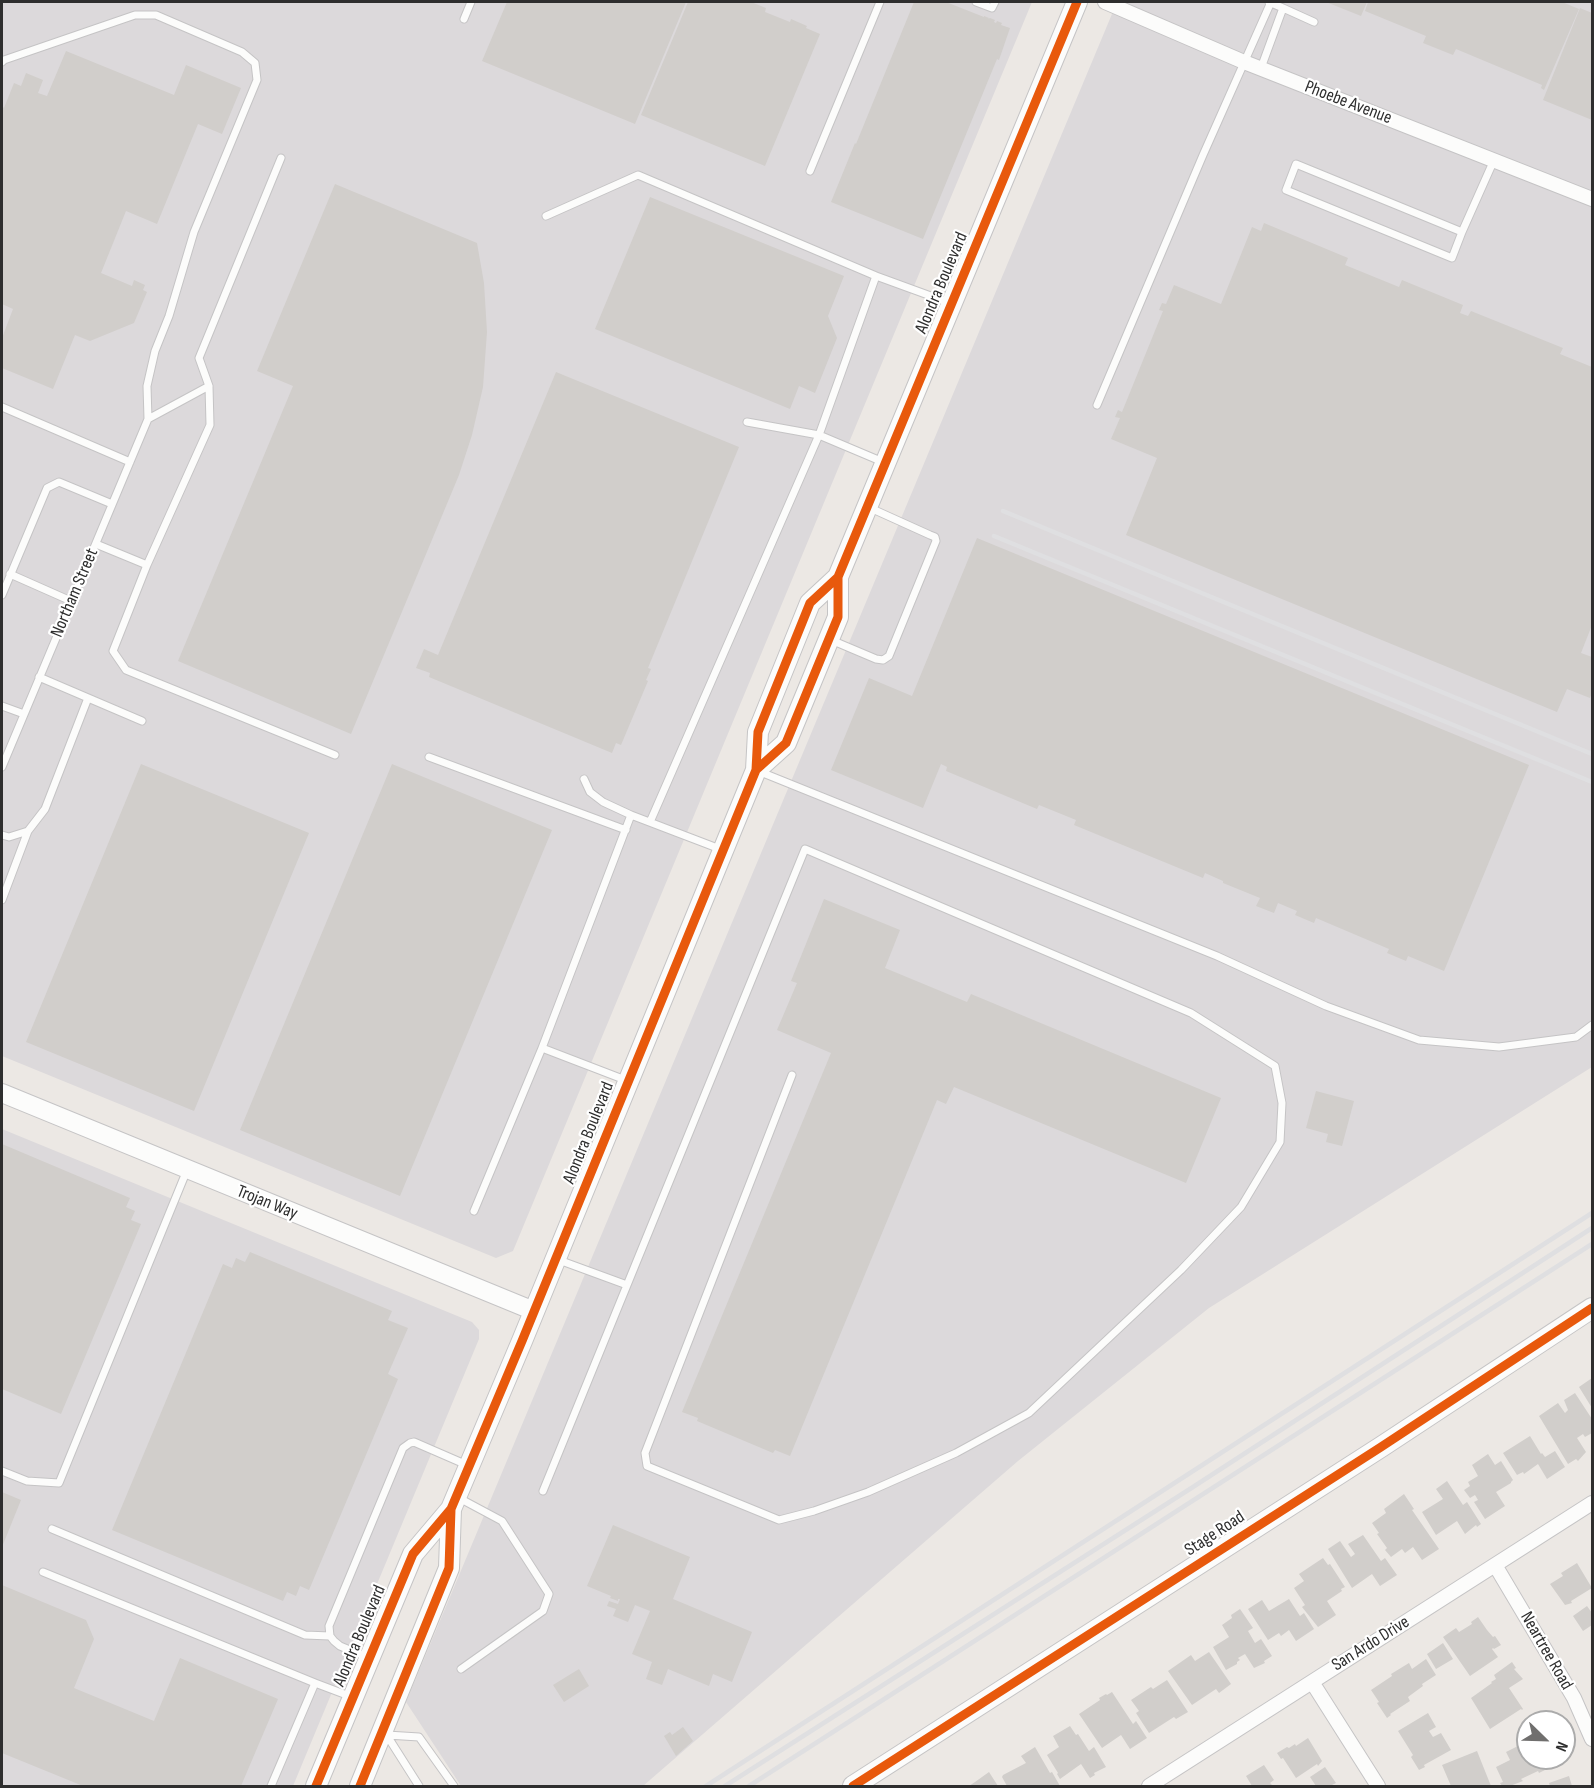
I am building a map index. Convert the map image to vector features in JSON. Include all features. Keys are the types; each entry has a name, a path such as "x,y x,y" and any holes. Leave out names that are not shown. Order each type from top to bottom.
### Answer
{"main road":[{"name":"Alondra Boulevard","path":"756,770 786,743 838,617 838,577 1077,2"},
{"name":"Alondra Boulevard","path":"316,1786 412,1554 454,1503 756,770 758,732 810,603 838,577"},
{"name":"Stage Road","path":"853,1786 1593,1308"},
{"name":"Alondra Boulevard","path":"360,1786 385,1732 449,1568 454,1503"}],"street":[{"name":"Phoebe Avenue","path":"1105,2 1244,62 1593,199"},
{"name":"Trojan Way","path":"2,1093 534,1311"},
{"name":"San Ardo Drive","path":"1149,1786 1593,1503"},
{"name":"Neartree Road","path":"1495,1565 1574,1698 1593,1739"},
{"path":"1312,1682 1378,1786"}],"lane":[{"path":"464,19 471,2"},
{"path":"810,171 880,2"},
{"path":"976,2 992,8 995,2"},
{"path":"1097,405 1270,2 1314,22"},
{"path":"1261,68 1283,8"},
{"path":"2,62 135,15 156,15 242,52 255,63 257,80 194,232 169,316 155,351 147,386 148,419 209,386"},
{"path":"281,158 199,358 209,386 210,425 147,565 113,651 126,670 335,755"},
{"path":"1462,232 1296,164 1286,190 1452,258 1494,160"},
{"path":"546,216 638,175 876,276 951,303"},
{"path":"650,822 819,435 876,276"},
{"path":"2,407 130,462"},
{"name":"Northam Street","path":"2,767 148,419"},
{"path":"747,422 819,435 885,463"},
{"path":"2,595 47,488 59,482 112,504"},
{"path":"829,639 876,659 883,660 889,656 936,542 935,537 867,507"},
{"path":"96,544 147,565"},
{"path":"10,574 71,601"},
{"path":"39,677 142,721"},
{"path":"2,900 28,831 45,809 88,698"},
{"path":"2,706 24,714"},
{"path":"429,757 626,830"},
{"path":"756,770 1217,956 1326,1006 1419,1040 1499,1047 1576,1036 1593,1025"},
{"path":"584,779 590,792 603,802 723,850"},
{"path":"474,1211 542,1048 631,815"},
{"path":"2,835 9,837 28,831"},
{"path":"543,1491 805,849 1200,1019 1275,1066 1282,1103 1280,1142 1241,1207 1181,1270 1029,1413 957,1453 868,1492 814,1511 779,1520 646,1466 645,1453 792,1076"},
{"path":"542,1048 628,1081"},
{"path":"2,1471 27,1481 59,1482 187,1170"},
{"path":"555,1258 627,1285"},
{"path":"369,1658 340,1646 330,1636 329,1626 403,1448 414,1443 469,1466"},
{"path":"454,1503 502,1521 549,1594 543,1611 461,1669"},
{"path":"52,1529 305,1635 330,1636"},
{"path":"43,1572 353,1698"},
{"path":"271,1786 315,1683"},
{"path":"385,1732 419,1786"},
{"path":"385,1732 419,1737 454,1786"}],"shaded area":[{"path":"2,2 1032,2 513,1251 496,1258 2,1056"},
{"path":"1117,2 1592,2 1592,1067 1209,1308 1018,1461 643,1786 461,1786 406,1702"},
{"path":"2,1129 472,1322 479,1330 479,1339 293,1786 2,1786"}],"building":[{"path":"507,2 686,2 635,124 482,61"},
{"path":"688,2 751,2 766,8 765,12 790,22 791,19 820,34 765,166 641,115"},
{"path":"914,2 946,2 1010,28 999,60 997,59 923,239 831,202"},
{"path":"1326,2 1367,2 1361,16"},
{"path":"1368,2 1562,2 1579,9 1544,90 1541,88 1542,85 1456,49 1453,55 1423,43 1426,36 1365,11"},
{"path":"1580,8 1592,13 1592,120 1543,100"},
{"path":"66,51 174,95 186,65 241,88 222,134 198,124 157,224 126,211 101,273 132,286 134,280 145,285 143,290 147,292 134,323 90,341 75,335 53,389 2,368 2,338 13,309 2,304 2,106 4,108 14,83 21,86 26,73 43,80 38,93 47,96"},
{"path":"335,184 477,243 484,283 487,332 483,387 472,435 459,475 351,734 178,661 293,386 257,371"},
{"path":"650,197 844,276 828,316 837,338 815,393 799,386 790,409 595,329"},
{"path":"1264,223 1348,258 1345,265 1399,287 1402,280 1463,305 1460,313 1468,316 1471,311 1563,348 1560,354 1592,367 1592,625 1581,653 1592,657 1590,698 1567,689 1557,712 1126,535 1157,458 1111,439 1120,418 1115,417 1118,410 1122,412 1163,311 1159,310 1162,303 1166,304 1174,285 1221,304 1252,227 1261,231"},
{"path":"556,372 739,447 648,668 651,669 646,680 648,681 621,745 616,743 612,753 429,677 430,673 416,668 424,649 438,655"},
{"path":"977,538 1529,765 1444,971 1408,956 1406,961 1387,953 1389,949 1316,918 1314,923 1295,915 1297,911 1278,903 1274,913 1256,906 1260,898 1223,883 1223,881 1205,873 1203,878 1074,825 1076,820 1039,805 1037,809 946,771 947,767 941,764 923,808 831,770 869,678 912,696"},
{"path":"141,764 309,833 194,1111 26,1042"},
{"path":"392,764 552,830 400,1196 240,1130"},
{"path":"824,899 900,930 885,968 967,1002 971,994 1221,1098 1186,1183 954,1087 946,1104 937,1100 790,1456 775,1450 773,1453 697,1421 698,1418 682,1412 831,1053 777,1030 797,983 791,981"},
{"path":"1316,1091 1354,1101 1342,1146 1326,1142 1328,1134 1306,1128"},
{"path":"2,1144 130,1198 126,1207 135,1211 131,1220 141,1224 61,1414 2,1389"},
{"path":"250,1252 392,1311 388,1320 408,1328 388,1374 398,1379 309,1590 300,1586 296,1596 287,1592 283,1601 112,1530 223,1264 232,1268 236,1258 245,1262"},
{"path":"1592,1378 1592,1408 1579,1387"},
{"path":"1575,1393 1592,1419 1592,1433 1585,1437 1583,1434 1577,1438 1586,1452 1578,1461 1576,1459 1568,1464 1539,1416 1558,1403 1565,1413 1568,1410 1564,1400"},
{"path":"1530,1436 1541,1454 1545,1457 1555,1451 1565,1467 1547,1479 1538,1464 1524,1474 1523,1472 1517,1475 1503,1453"},
{"path":"1488,1454 1495,1465 1501,1461 1513,1480 1496,1492 1505,1506 1485,1519 1474,1502 1478,1500 1475,1495 1470,1498 1464,1490 1470,1486 1468,1482 1478,1476 1472,1465"},
{"path":"1447,1481 1463,1505 1467,1502 1481,1524 1477,1527 1476,1525 1465,1534 1457,1521 1436,1535 1422,1512 1443,1499 1436,1489"},
{"path":"2,1492 21,1500 2,1547"},
{"path":"1404,1494 1414,1509 1412,1510 1439,1549 1422,1560 1413,1547 1405,1553 1402,1549 1391,1557 1385,1550 1387,1548 1372,1523 1386,1513 1384,1509"},
{"path":"613,1525 690,1557 673,1599 752,1632 732,1682 713,1674 709,1686 668,1669 662,1685 646,1679 652,1662 632,1654 650,1611 635,1605 628,1622 613,1616 616,1609 607,1606 609,1601 618,1604 620,1599 618,1601 610,1598 611,1596 587,1586"},
{"path":"1363,1535 1381,1561 1385,1558 1397,1575 1380,1586 1372,1574 1352,1588 1328,1549 1340,1541 1351,1557 1355,1554 1348,1544"},
{"path":"1323,1558 1328,1565 1330,1564 1345,1587 1327,1601 1336,1615 1318,1627 1302,1607 1305,1605 1294,1588 1304,1581 1299,1574"},
{"path":"1577,1563 1592,1588 1571,1601 1572,1603 1565,1605 1550,1584 1563,1576 1561,1573"},
{"path":"2,1585 86,1620 94,1639 74,1688 154,1721 180,1658 278,1699 241,1786 83,1786 2,1753"},
{"path":"1289,1599 1300,1616 1304,1613 1314,1629 1296,1641 1289,1630 1281,1636 1279,1633 1268,1640 1248,1609 1262,1600 1269,1611"},
{"path":"1587,1606 1592,1613 1592,1625 1583,1631 1573,1616"},
{"path":"1240,1609 1253,1628 1248,1631 1255,1643 1261,1639 1272,1656 1264,1661 1265,1663 1254,1668 1245,1654 1238,1658 1240,1660 1237,1664 1226,1670 1213,1647 1229,1637 1222,1625"},
{"path":"1478,1617 1501,1645 1492,1649 1498,1657 1470,1676 1443,1637 1456,1628 1459,1632"},
{"path":"1443,1643 1453,1659 1436,1669 1427,1654"},
{"path":"1209,1652 1231,1684 1219,1693 1216,1689 1192,1705 1168,1671 1191,1655 1195,1661"},
{"path":"1426,1659 1436,1675 1422,1684 1423,1686 1408,1697 1410,1701 1387,1718 1371,1690 1409,1663 1412,1669"},
{"path":"1512,1662 1516,1668 1514,1669 1523,1679 1509,1688 1523,1709 1516,1710 1490,1729 1471,1698 1496,1679 1494,1675"},
{"path":"579,1669 589,1686 564,1702 553,1685"},
{"path":"1167,1680 1188,1712 1176,1719 1174,1717 1149,1733 1136,1713 1139,1711 1131,1700"},
{"path":"1112,1692 1133,1724 1136,1721 1147,1738 1130,1749 1121,1735 1102,1748 1079,1714 1100,1700 1099,1698"},
{"path":"1428,1713 1436,1727 1429,1731 1433,1737 1441,1733 1451,1750 1419,1770 1411,1757 1413,1755 1398,1731"},
{"path":"1070,1726 1089,1751 1094,1747 1106,1767 1094,1773 1095,1775 1090,1778 1081,1764 1060,1779 1047,1755 1059,1747 1053,1736"},
{"path":"683,1727 693,1741 676,1756 664,1736 670,1732 672,1735"},
{"path":"1308,1738 1322,1761 1318,1766 1317,1764 1296,1778 1277,1753 1295,1744 1296,1746"},
{"path":"1035,1747 1060,1786 1007,1786 1003,1775 1026,1763 1021,1756"},
{"path":"1516,1747 1516,1770 1545,1770 1539,1773 1538,1771 1510,1786 1502,1786 1500,1783 1503,1782 1496,1767 1510,1760 1506,1752"},
{"path":"1477,1751 1491,1786 1451,1786 1442,1765"},
{"path":"1264,1765 1274,1780 1270,1783 1273,1786 1252,1786 1246,1776"},
{"path":"1325,1767 1336,1783 1330,1786 1316,1786 1310,1777"},
{"path":"989,1772 998,1786 969,1786 975,1782"},
{"path":"1569,1776 1572,1786 1550,1786 1549,1783"}],"railway":[{"path":"1003,511 1592,754"},
{"path":"994,536 1592,782"},
{"path":"706,1786 1592,1213"},
{"path":"725,1786 1193,1487 1592,1228"},
{"path":"749,1786 1592,1244"}],"cycle path":[{"path":"756,770 786,743 838,617 838,577 1077,2"},
{"path":"316,1786 413,1554 451,1509 522,1341 756,770 758,732 810,603 838,577"},
{"path":"853,1786 1381,1447 1592,1308"},
{"path":"360,1786 449,1568 451,1509"}]}
